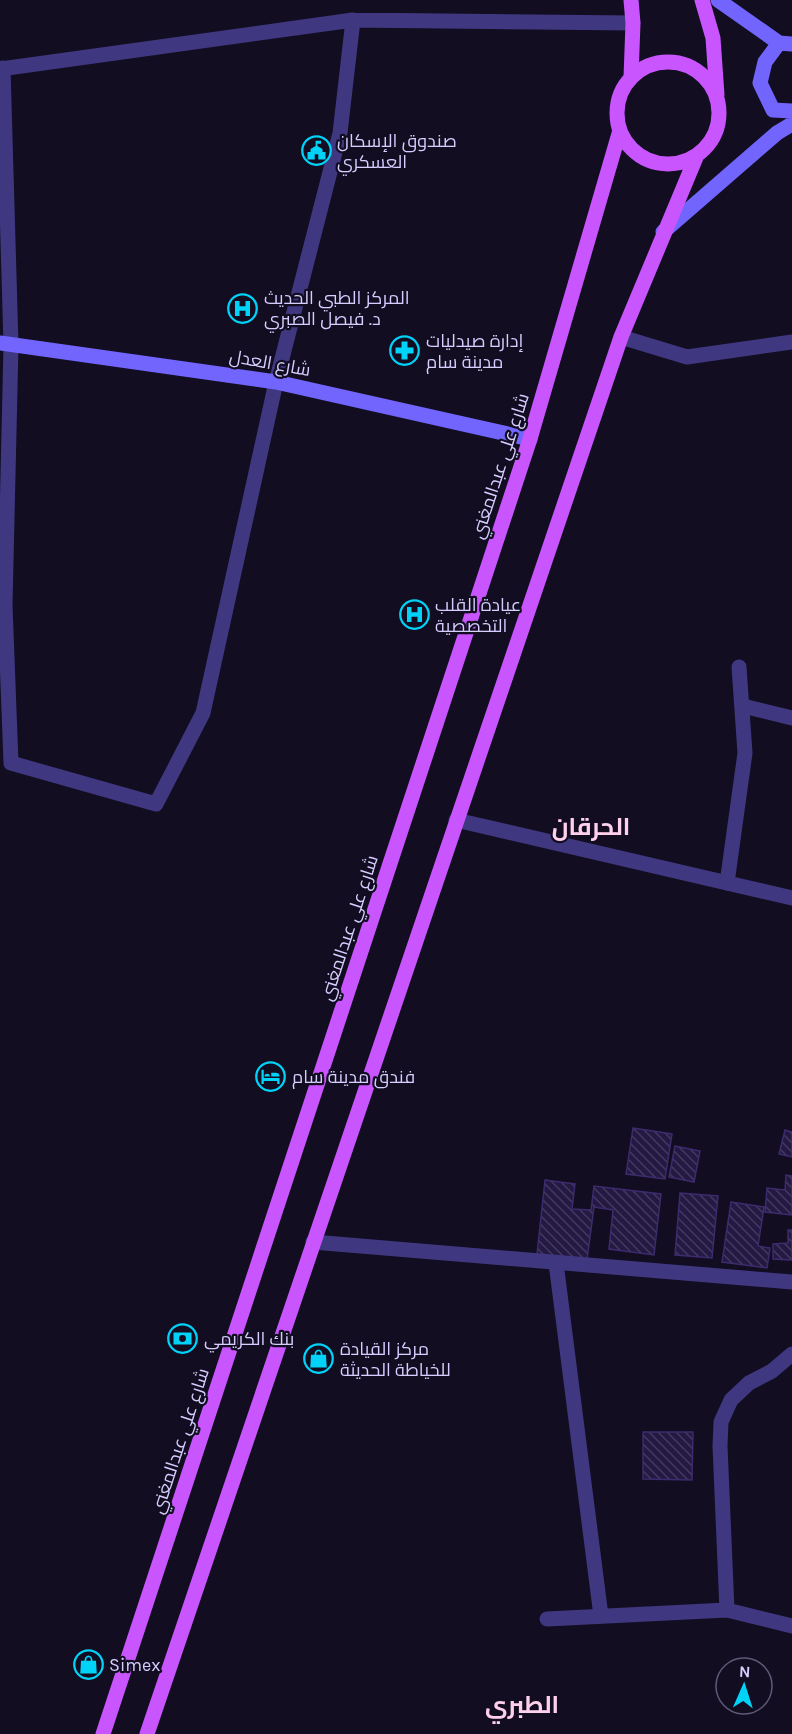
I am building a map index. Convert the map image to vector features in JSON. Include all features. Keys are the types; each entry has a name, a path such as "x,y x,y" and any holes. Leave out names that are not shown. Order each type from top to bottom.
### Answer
{"main road":[{"path":"631,0 633,23 631,77"},
{"path":"702,0 713,38 718,101 719,117 716,131 708,145 697,155 683,162 668,164 652,161 627,144 616,116 617,102 622,89 641,69 654,64 668,62 694,69 705,77 718,101"},
{"name":"شارع علي عبدالمغني","path":"103,1734 530,440 620,130"},
{"path":"147,1734 621,337 697,155"}],"street":[{"path":"718,0 785,43 765,62 760,83 772,110 792,111"},
{"path":"353,20 340,133 276,382 203,713 156,804 11,763 5,605 5,344 1,69 353,20 633,23"},
{"path":"663,232 777,133 792,124"},
{"path":"621,337 687,357 792,342"},
{"name":"شارع العدل","path":"5,344 276,382 530,440"},
{"path":"727,883 745,753 739,668"},
{"path":"743,706 792,718"},
{"path":"456,820 792,898"},
{"path":"314,1242 792,1282"},
{"path":"556,1263 601,1616"},
{"path":"727,1610 720,1422 731,1400 749,1383 772,1371 792,1354"},
{"path":"547,1619 727,1610 792,1626"}],"building":[{"path":"633,1128 672,1134 665,1179 626,1174"},
{"path":"785,1130 792,1132 792,1157 779,1154"},
{"path":"675,1146 700,1151 694,1182 669,1177"},
{"path":"786,1175 792,1176 792,1215 765,1212 767,1188 785,1190"},
{"path":"545,1180 575,1184 572,1209 591,1210 594,1186 661,1194 654,1255 609,1249 613,1210 594,1207 587,1260 537,1254"},
{"path":"680,1193 718,1196 712,1258 675,1255"},
{"path":"731,1202 764,1207 758,1246 770,1248 767,1268 722,1262"},
{"path":"788,1230 792,1230 792,1260 773,1259 773,1244 788,1243"},
{"path":"643,1432 693,1432 692,1480 643,1479"}],"place":[{"name":"صندوق الإسكان العسكري","path":"316,151"},
{"name":"المركز الطبي الحديث د. فيصل الصبري","path":"243,308"},
{"name":"إدارة صيدليات مدينة سام","path":"405,351"},
{"name":"عيادة القلب التخصصية","path":"414,615"},
{"name":"فندق مدينة سام","path":"271,1077"},
{"name":"بنك الكريمي","path":"183,1339"},
{"name":"مركز القيادة للخياطة الحديثة","path":"319,1359"},
{"name":"Simex","path":"88,1665"}],"district":[{"name":"الحرقان","path":"591,827"},
{"name":"الطبري","path":"522,1705"}]}
